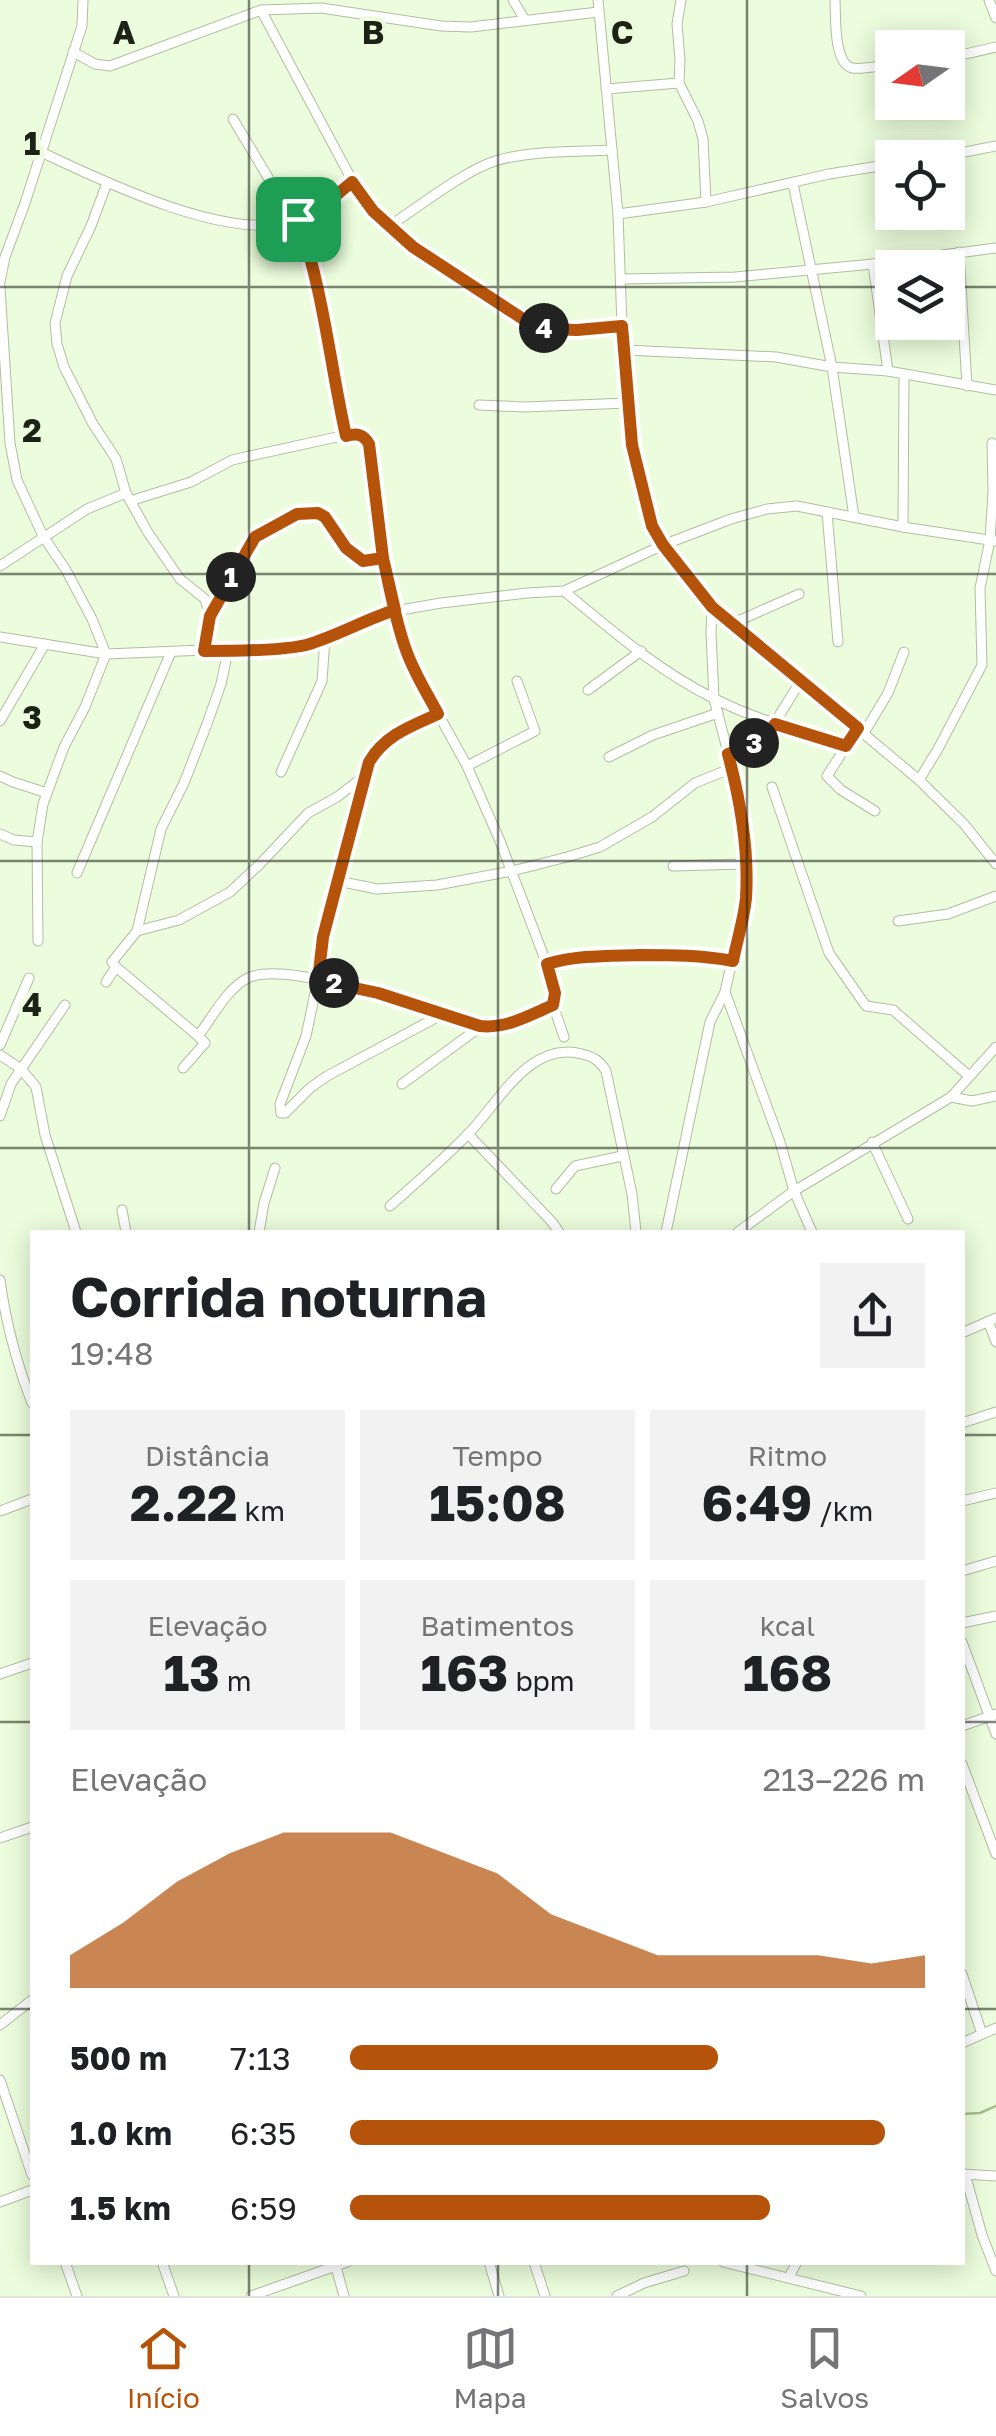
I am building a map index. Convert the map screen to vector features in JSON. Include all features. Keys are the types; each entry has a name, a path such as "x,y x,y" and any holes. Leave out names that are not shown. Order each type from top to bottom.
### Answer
{"street":[{"path":"38,941 37,842 43,804 106,654 92,618 43,536 17,480 10,443 0,284 4,256 82,26 82,0"},
{"path":"512,0 525,20"},
{"path":"598,0 618,214 632,445 652,526 712,607 919,780 964,824 996,864"},
{"path":"682,0 678,24 679,83 703,140 706,202"},
{"path":"835,0 839,53 844,63 851,68 875,66"},
{"path":"990,0 996,18"},
{"path":"72,52 95,64 110,66 261,10 321,8 442,26 598,12"},
{"path":"261,10 352,182 388,226 413,247 523,319 545,329 622,326"},
{"path":"965,54 996,47"},
{"path":"606,89 679,83"},
{"path":"233,120 306,240 346,436"},
{"path":"965,152 996,146"},
{"path":"388,226 494,162 526,155 612,150"},
{"path":"40,152 107,183 212,220 251,226 294,220 328,202 352,182"},
{"path":"618,214 706,202 875,167"},
{"path":"107,183 67,276 56,323 57,344 64,367 116,459 128,497 147,531 180,579 204,599 210,616"},
{"path":"792,184 832,366 854,517"},
{"path":"965,251 996,248"},
{"path":"872,264 888,371"},
{"path":"620,280 735,277 875,264"},
{"path":"965,340 968,386"},
{"path":"624,350 776,358 888,371 996,390"},
{"path":"903,528 904,376"},
{"path":"479,405 629,404"},
{"path":"0,566 87,509 191,482 232,460 355,433 365,437 383,558 398,625 416,674 467,766 500,841 547,964 555,993 553,1005 564,1037"},
{"path":"919,780 982,665 980,588 993,540 992,443"},
{"path":"0,637 106,654 302,646 395,610 564,591 663,545 766,509 797,506 903,528 993,540"},
{"path":"827,512 838,642"},
{"path":"204,651 210,616 255,537 297,514 318,513 325,517 346,548 363,561 383,558"},
{"path":"564,591 668,671 714,699 775,724 846,746"},
{"path":"731,624 799,594"},
{"path":"666,1230 710,1022 733,961 746,897 742,824 714,699 712,607"},
{"path":"281,772 322,681 326,638"},
{"path":"0,720 44,644"},
{"path":"182,1068 206,1042 112,962 137,931 162,829 207,724 228,650"},
{"path":"588,690 641,650"},
{"path":"77,873 171,652"},
{"path":"876,811 828,779 829,772 888,693 904,652"},
{"path":"467,766 535,731 516,682"},
{"path":"728,754 762,740 800,682"},
{"path":"609,757 652,735 718,713"},
{"path":"438,714 391,737 376,750 363,777 323,937 306,1036 280,1104 281,1113 327,1076 443,1014"},
{"path":"338,881 393,889 512,872 600,846 652,817 695,783 732,768"},
{"path":"0,776 47,793"},
{"path":"137,931 178,920 230,892 308,813 363,777"},
{"path":"772,786 829,953 846,980 866,1006 893,1010 970,1076"},
{"path":"0,834 37,842"},
{"path":"673,866 746,864"},
{"path":"898,920 948,914 996,896"},
{"path":"547,964 583,956 678,955 733,961"},
{"path":"106,982 116,966"},
{"path":"198,1036 234,988 259,974 318,980 378,993 480,1026 504,1026 553,1005"},
{"path":"0,1045 28,978"},
{"path":"724,992 811,1230"},
{"path":"0,1116 11,1084 65,1005"},
{"path":"402,1084 480,1026"},
{"path":"741,1230 794,1191 951,1096 996,1047"},
{"path":"390,1206 468,1134 516,1075 538,1060 579,1052 597,1059 606,1071 636,1230"},
{"path":"0,1055 21,1069 36,1087 45,1134 75,1230"},
{"path":"951,1096 972,1102 996,1096"},
{"path":"468,1134 557,1230"},
{"path":"872,1142 908,1218"},
{"path":"556,1190 575,1166 622,1156"},
{"path":"258,1230 275,1168"},
{"path":"122,1210 126,1230"},
{"path":"0,1280 12,1348 30,1398"},
{"path":"965,1332 992,1319 996,1342"},
{"path":"0,1352 12,1348"},
{"path":"965,1423 996,1412"},
{"path":"965,1500 996,1492"},
{"path":"0,1511 30,1500"},
{"path":"965,1571 996,1561"},
{"path":"965,1623 996,1616"},
{"path":"965,1649 993,1715 996,1734"},
{"path":"0,1674 30,1664"},
{"path":"965,1725 993,1715"},
{"path":"965,1772 996,1854"},
{"path":"0,1838 30,1827"},
{"path":"965,1983 982,2034"},
{"path":"0,2025 30,2002"},
{"path":"965,2042 996,2028"},
{"path":"0,2080 30,2169"},
{"path":"965,2174 996,2176"},
{"path":"965,2177 996,2271"},
{"path":"0,2202 30,2191"},
{"path":"66,2265 77,2296"},
{"path":"163,2265 174,2296"},
{"path":"251,2296 276,2292 342,2265"},
{"path":"344,2265 344,2296"},
{"path":"490,2265 500,2296"},
{"path":"535,2265 546,2296"},
{"path":"736,2265 861,2296"},
{"path":"789,2277 795,2265"},
{"path":"617,2296 684,2271"}],"waterway":[{"path":"965,2114 996,2106"}],"route":[{"path":"298,219 317,287 346,436 355,433 365,437 369,444 383,558 395,610 302,646 204,651 210,616 255,537 297,514 318,513 354,555 370,562 383,558 406,651 438,714 391,737 369,762 323,937 318,980 378,993 490,1028 553,1005 555,993 547,964 572,956 678,955 733,961 746,897 746,864 728,754 762,740 775,724 846,746 858,728 712,607 663,545 652,526 632,445 622,326 545,329 523,319 413,247 373,211 352,182 298,219"}]}
